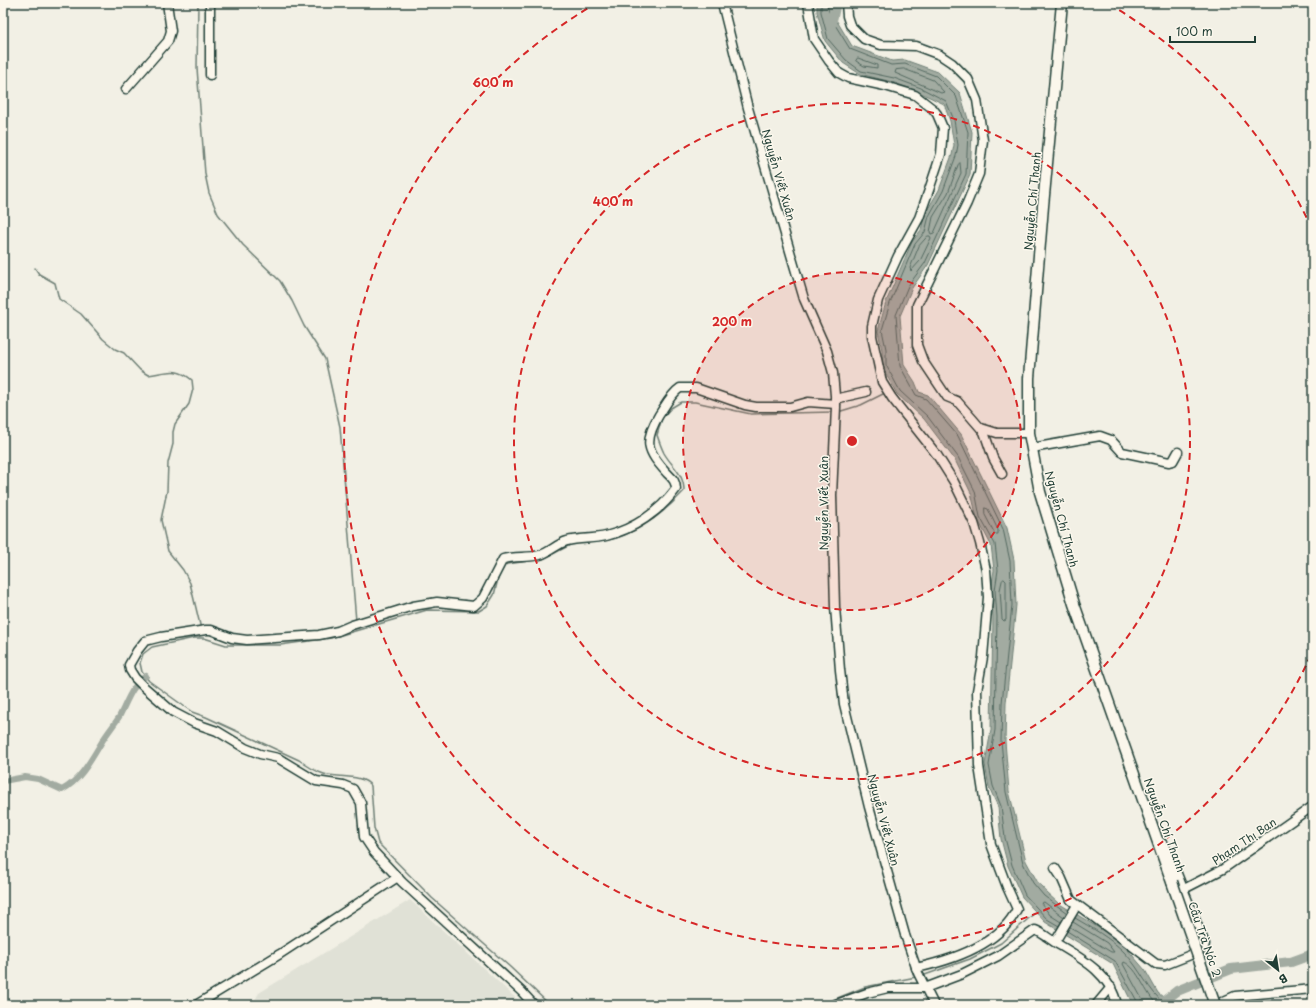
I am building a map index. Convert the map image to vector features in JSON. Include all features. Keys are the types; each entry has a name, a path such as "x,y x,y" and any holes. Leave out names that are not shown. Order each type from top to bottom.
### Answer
{"main road":[{"name":"Nguyễn Chí Thanh","path":"1062,3 1042,206 1029,378 1029,433 1040,492 1074,604 1172,882"},
{"name":"Cầu Trà Nóc 2","path":"1172,882 1215,1005"}],"street":[{"path":"126,89 168,42 171,31 170,13 167,3"},
{"path":"210,3 210,75"},
{"name":"Nguyễn Viết Xuân","path":"722,3 748,108 804,299 830,360 836,403 832,495 835,606 844,704 868,807 917,970 923,986 934,1005"},
{"path":"808,3 814,39 839,73 848,78 885,86 915,95 938,114 943,128 941,154 924,204 878,300 872,326 872,342 878,370 887,391 936,455 954,482 974,523 980,543 986,570 988,597 983,657 977,690 979,766 991,844 1007,887 1018,909 1004,928 975,948 942,962 917,970"},
{"path":"846,3 847,16 850,25 864,39 881,45 916,46 940,55 952,63 968,79 977,100 983,140 979,174 967,203 921,294 917,305 917,345 923,360 947,397 957,401 981,428 1002,474"},
{"path":"534,1005 522,992 400,880 374,852 364,837 361,803 353,789 343,785 316,781 278,758 260,754 217,731 180,716 134,678 129,665 145,641 161,637 211,630 232,638 260,640 328,634 413,606 446,602 474,606 483,598 504,560 538,555 565,542 607,536 644,520 667,501 676,488 674,480 655,460 649,448 649,436 661,413 676,390 686,387 700,389 745,405 756,407 790,407 808,402 836,403 866,392"},
{"path":"981,428 997,433 1029,433"},
{"path":"1032,448 1100,436 1111,440 1122,452 1169,462 1173,461 1178,452"},
{"name":"Phạm Thị Ban","path":"1184,889 1223,869 1313,806"},
{"path":"1055,868 1061,876 1075,909 1094,918 1118,933 1156,964 1165,965 1203,950 1205,947 1184,889 1170,856 1163,844 1157,839"},
{"path":"196,1005 400,880"},
{"path":"1057,938 1075,909"},
{"path":"834,1005 867,993 888,988 923,986 974,969 1014,946 1035,930 1057,938 1103,977 1111,988 1117,1005"},
{"path":"1096,1005 1111,988"},
{"path":"1215,1005 1235,996 1313,989"}],"shaded area":[{"path":"410,900 523,1005 252,1005 259,993"}],"water":[{"path":"817,3 830,3 835,18 852,46 892,61 905,60 938,72 960,93 972,132 970,175 928,265 912,288 900,316 904,365 915,382 919,392 928,395 961,434 1007,528 1014,560 1016,605 1006,703 1005,741 1009,791 1026,861 1037,881 1047,893 1058,903 1112,936 1127,949 1145,970 1158,993 1173,1005 1133,1005 1113,964 1045,922 1022,897 1008,866 1001,839 998,807 989,787 985,764 991,730 993,617 991,590 994,570 991,545 977,518 971,493 955,460 924,419 897,394 882,367 882,350 878,331 886,302 912,242 921,230 925,214 939,190 952,155 954,145 950,121 944,104 919,92 892,82 860,74 843,63 825,41 817,12"}],"waterway":[{"path":"198,3 197,68 205,174 209,193 218,214 243,245 280,281 304,326 325,359 340,427 356,621"},
{"path":"831,25 836,3"},
{"path":"35,268 39,274 55,283 59,299 81,314 103,339 115,349 124,353 140,370 148,375 176,372 181,373 192,380 193,389 189,404 175,424 173,432 173,444 168,463 167,491 161,520 168,551 183,570 190,583 201,629"},
{"path":"838,412 861,405 885,393"},
{"path":"596,542 621,536 644,525 665,509 684,491 682,479 664,453 657,435 662,418 671,408 681,402 695,402 751,414 833,412"},
{"path":"503,567 507,564 543,559 572,544"},
{"path":"499,575 494,595 487,606 479,611 427,610 331,638 280,645 226,645 204,638 194,638 152,647 143,654 140,663 142,672 149,681 192,712 299,760 320,773 356,778 367,782 371,786 374,828 378,843 432,898 510,967 550,1005"},
{"path":"3,781 25,777 38,779 62,790 69,786 86,768 119,717 133,689 146,676"},
{"path":"922,976 970,959 1001,943 1037,911"},
{"path":"1159,1005 1177,991 1231,969 1291,962 1313,954"},
{"path":"820,1005 865,987 916,977"}]}
